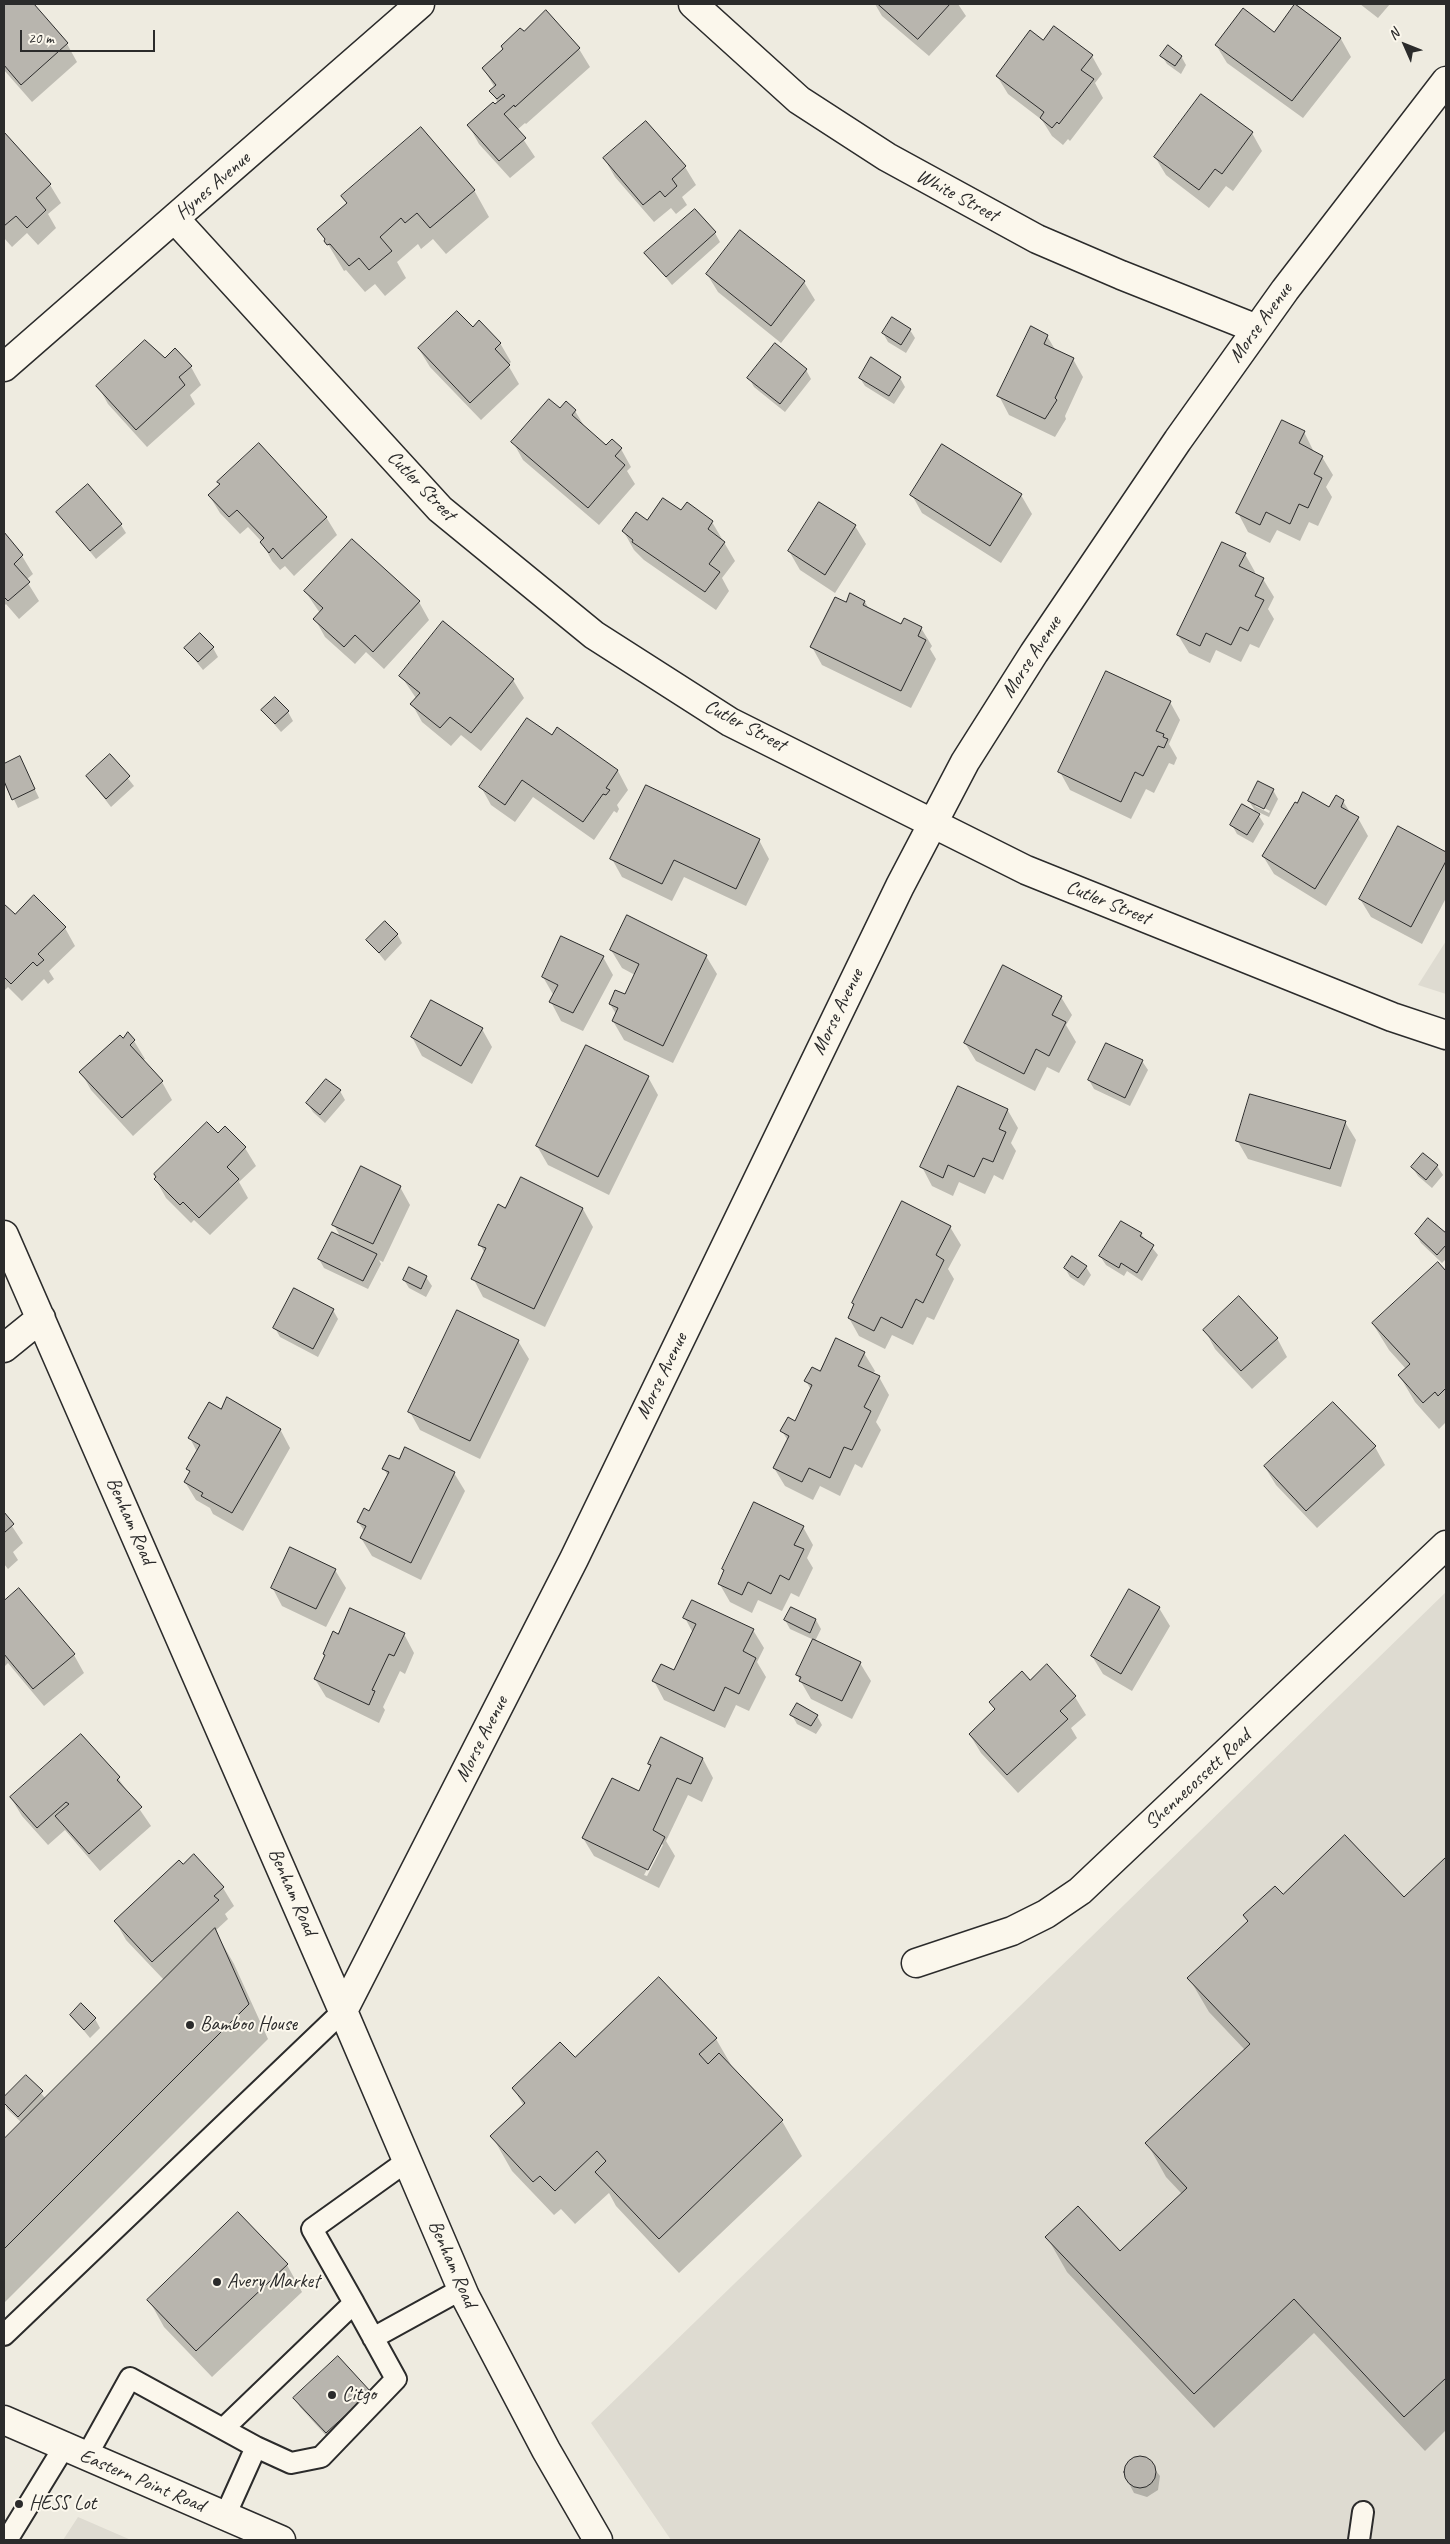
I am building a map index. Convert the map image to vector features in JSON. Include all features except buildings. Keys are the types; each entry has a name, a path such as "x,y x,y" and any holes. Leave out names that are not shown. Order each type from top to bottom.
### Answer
{"street":[{"name":"Hynes Avenue","path":"4,367 420,4"},
{"name":"White Street","path":"693,4 800,100 887,157 1037,239 1121,275 1257,329"},
{"name":"Morse Avenue","path":"344,2011 574,1559 932,822 965,762 1034,653 1178,440 1257,329 1379,165 1446,81"},
{"name":"Cutler Street","path":"175,219 440,509 594,635 730,722 1026,870 1392,1017 1446,1035"},
{"name":"Benham Road","path":"4,1235 344,2011 462,2289 488,2343 598,2540"},
{"path":"4,1348 41,1318"},
{"name":"Shennecossett Road","path":"916,1963 1012,1931 1046,1914 1080,1891 1446,1545"},
{"name":"Eastern Point Road","path":"4,2420 281,2540"}],"lane":[{"path":"4,2335 344,2011"},
{"path":"6,2540 130,2378 256,2447 291,2463 321,2457 396,2379 312,2229 407,2161"},
{"path":"373,2338 462,2289"},
{"path":"223,2429 354,2303"},
{"path":"225,2516 256,2447"},
{"path":"1359,2540 1363,2512"}],"shaded area":[{"path":"1446,941 1446,994 1418,985"},
{"path":"1446,1592 1446,2540 671,2540 591,2423"},
{"path":"78,2517 131,2540 63,2540"}],"place":[{"name":"Bamboo House","path":"190,2025"},
{"name":"Avery Market","path":"217,2282"},
{"name":"Citgo","path":"332,2395"},
{"name":"HESS Lot","path":"19,2504"}]}
